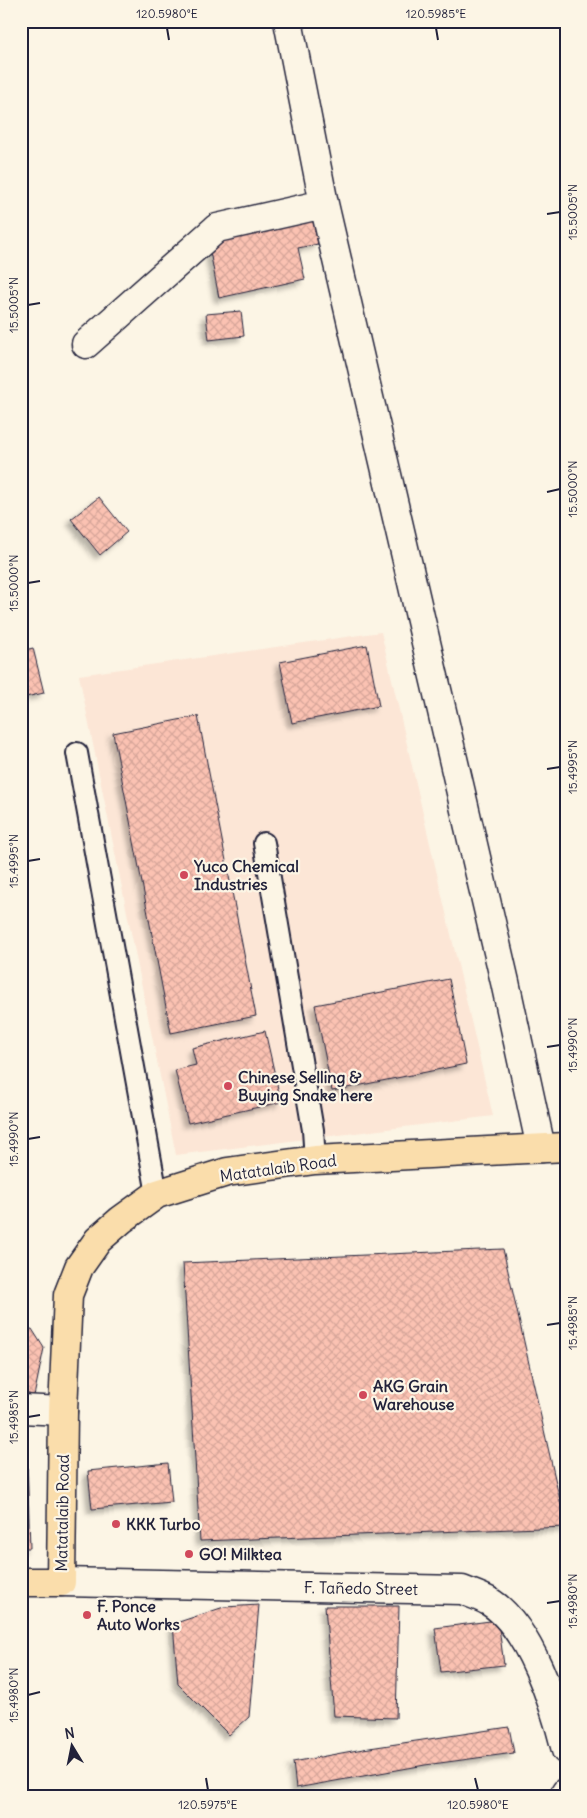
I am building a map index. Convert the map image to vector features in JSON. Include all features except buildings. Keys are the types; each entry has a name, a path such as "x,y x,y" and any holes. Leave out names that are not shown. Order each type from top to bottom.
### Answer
{"main road":[{"name":"Matatalaib Road","path":"21,1582 62,1582 63,1410 68,1294 79,1266 98,1240 121,1220 157,1194 227,1172 315,1160 553,1148"}],"street":[{"path":"288,21 324,204 505,982 553,1148"},
{"path":"86,344 217,228 324,204"},
{"path":"21,1409 63,1410"},
{"name":"F. Tañedo Street","path":"62,1582 462,1590 491,1603 505,1614 516,1629 539,1668 566,1750"},
{"path":"563,1797 566,1792"}],"lane":[{"path":"77,754 157,1194"},
{"path":"264,843 313,1130 315,1160"}],"shaded area":[{"path":"381,632 493,1116 176,1155 79,675"}],"place":[{"name":"Yuco Chemical Industries","path":"184,875"},
{"name":"Chinese Selling & Buying Snake here","path":"228,1086"},
{"name":"AKG Grain Warehouse","path":"363,1395"},
{"name":"KKK Turbo","path":"116,1524"},
{"name":"GO! Milktea","path":"189,1554"},
{"name":"F. Ponce Auto Works","path":"87,1615"}]}
